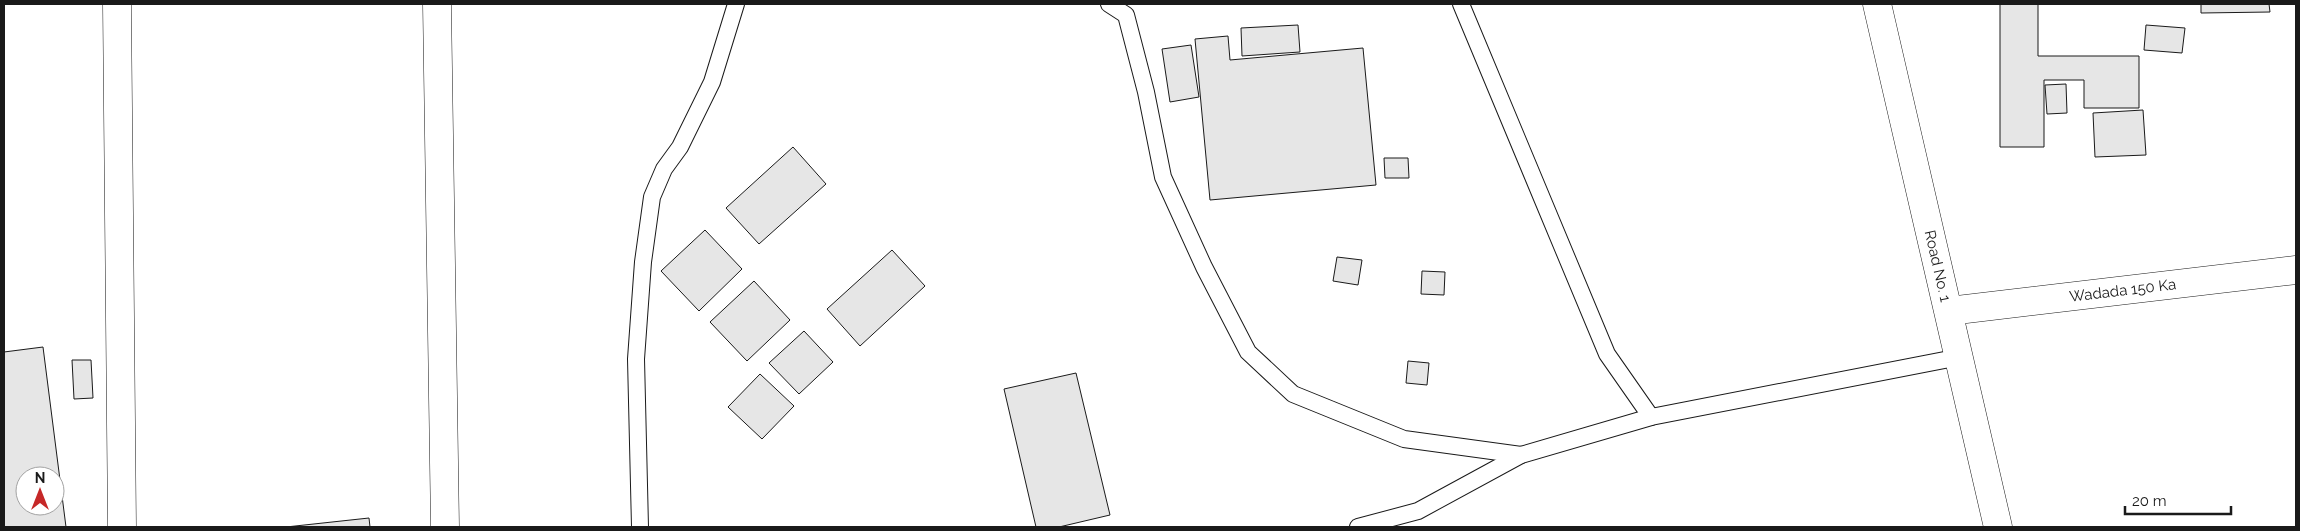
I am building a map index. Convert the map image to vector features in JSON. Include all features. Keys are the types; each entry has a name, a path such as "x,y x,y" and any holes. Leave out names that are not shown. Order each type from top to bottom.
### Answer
{"main road":[{"path":"117,4 122,527"},
{"path":"437,4 445,527"},
{"name":"Road No. 1","path":"1877,4 1998,527"},
{"name":"Wadada 150 Ka","path":"1949,311 2296,270"}],"lane":[{"path":"640,527 636,359 643,262 652,197 664,169 680,147 712,82 736,4"},
{"path":"1109,4 1126,15 1146,92 1163,177 1204,267 1248,352 1292,394 1404,439 1521,455"},
{"path":"1461,4 1607,354 1651,417"},
{"path":"1358,527 1418,511 1521,455 1651,417 1960,358"}],"building":[{"path":"2000,4 2038,4 2038,56 2139,56 2139,108 2084,108 2084,80 2044,80 2044,147 2000,147"},
{"path":"2201,4 2269,4 2270,12 2201,13"},
{"path":"1298,25 1300,52 1242,56 1241,28"},
{"path":"2146,25 2185,28 2182,53 2144,50"},
{"path":"1228,36 1230,60 1363,48 1376,185 1210,200 1195,39"},
{"path":"1191,45 1199,97 1170,102 1162,49"},
{"path":"2066,84 2067,113 2047,114 2045,85"},
{"path":"2143,110 2146,155 2095,157 2093,113"},
{"path":"793,147 826,184 759,244 726,208"},
{"path":"1384,158 1408,158 1409,178 1385,178"},
{"path":"705,230 742,269 699,311 661,271"},
{"path":"892,250 925,286 860,346 827,309"},
{"path":"1337,257 1362,260 1358,285 1333,281"},
{"path":"1422,271 1445,272 1444,295 1421,294"},
{"path":"754,281 790,320 747,361 710,322"},
{"path":"804,331 833,362 799,394 769,363"},
{"path":"43,347 58,466 15,466 15,516 65,516 66,527 4,527 4,352"},
{"path":"72,360 91,360 93,398 74,399"},
{"path":"1408,361 1429,363 1427,385 1406,383"},
{"path":"1076,373 1110,515 1059,527 1036,527 1004,389"},
{"path":"760,374 794,406 762,439 728,407"},
{"path":"369,518 370,527 286,527"}]}
